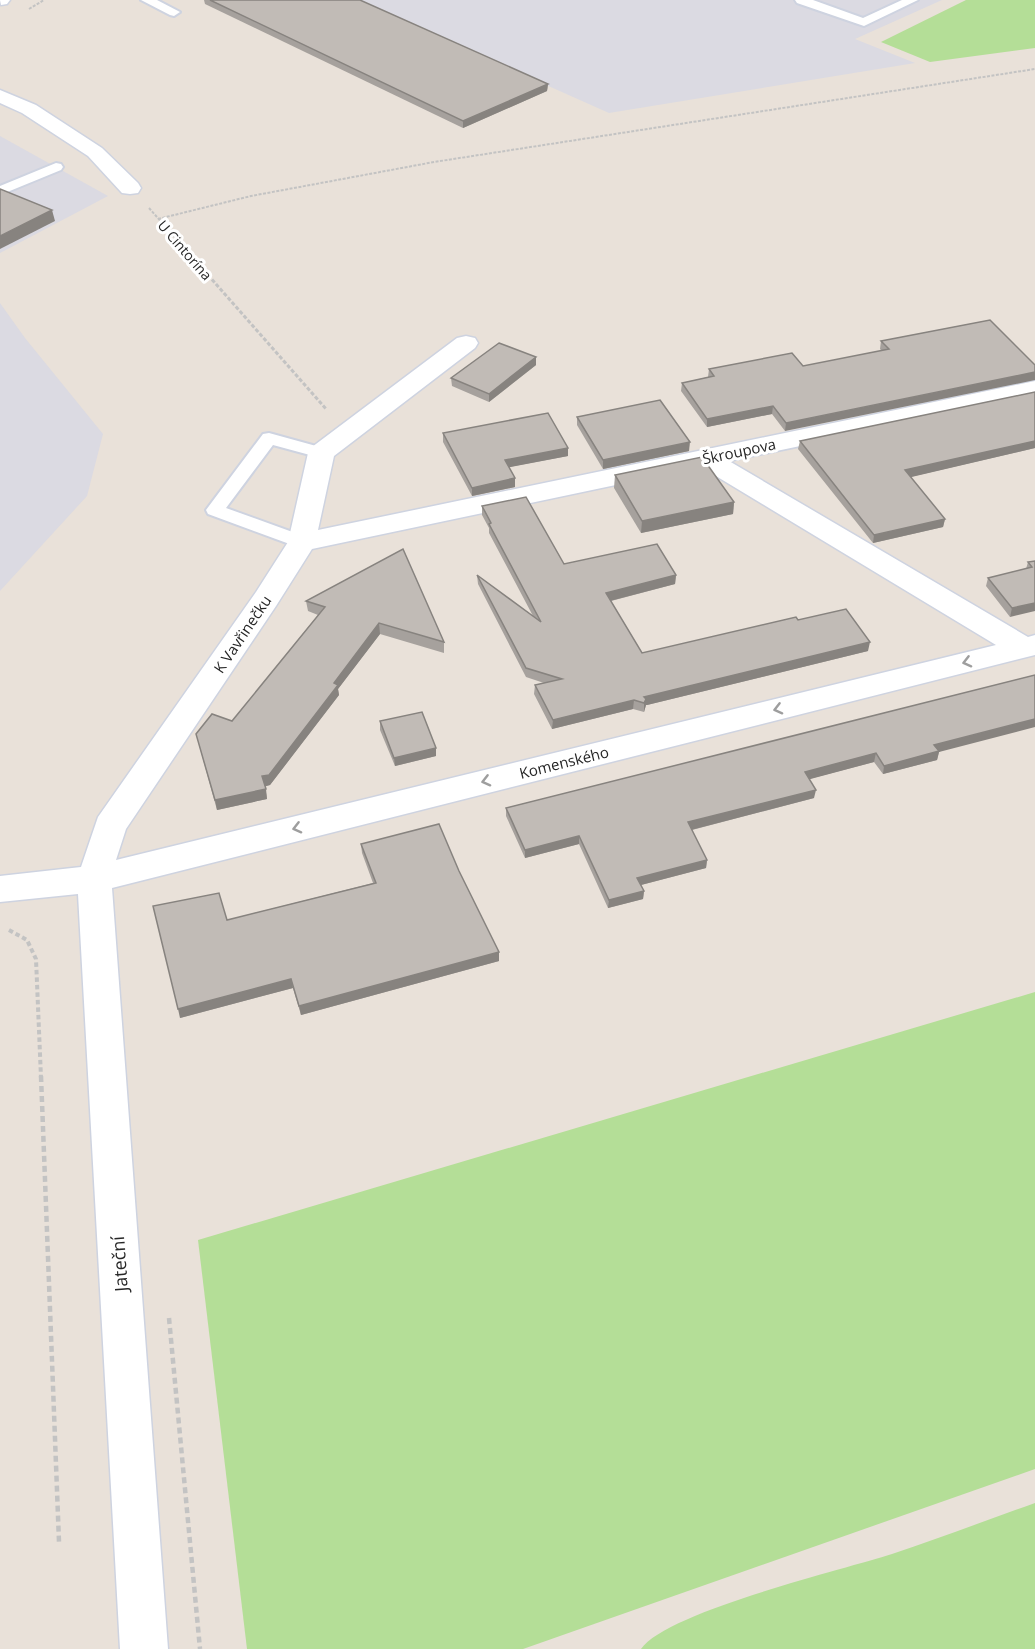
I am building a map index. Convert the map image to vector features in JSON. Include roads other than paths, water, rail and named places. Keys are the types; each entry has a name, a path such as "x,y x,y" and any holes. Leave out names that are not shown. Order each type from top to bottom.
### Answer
{"street":[{"path":"0,96 29,109 95,152 130,188"},
{"path":"321,453 466,343"},
{"name":"Škroupova","path":"302,542 1035,390"},
{"name":"K Vavřinečku","path":"94,879 110,826 266,599 302,542 321,453"},
{"path":"705,458 1029,646"},
{"name":"Komenského","path":"94,879 1029,646"},
{"path":"0,890 94,879"},
{"name":"Jateční","path":"94,879 144,1649"}],"lane":[{"path":"147,0 174,12"},
{"path":"801,0 864,22 912,0"},
{"path":"0,191 56,167"},
{"path":"302,542 215,510 268,438 321,453"}]}
